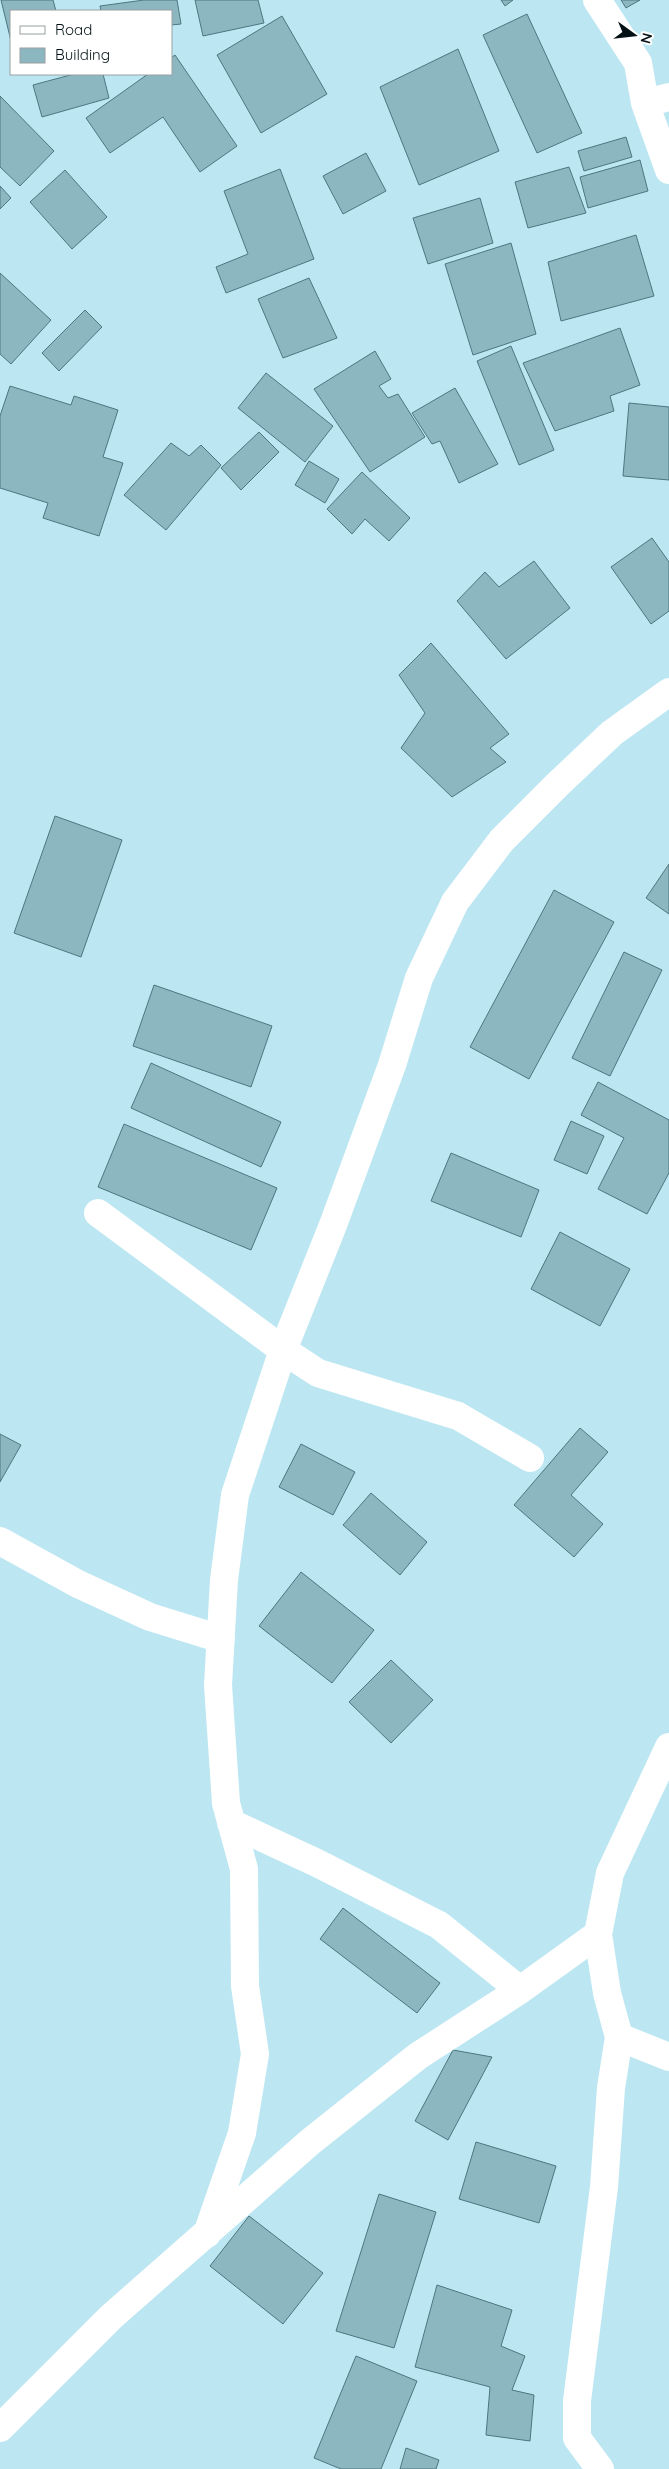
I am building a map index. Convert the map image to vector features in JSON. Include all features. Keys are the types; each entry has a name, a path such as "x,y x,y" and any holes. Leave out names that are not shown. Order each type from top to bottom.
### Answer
{"street":[{"path":"597,0 638,63 657,100 669,170"},
{"path":"207,2234 242,2133 256,2054 245,1986 244,1870 226,1804 218,1685 224,1580 235,1495 283,1350 334,1225 392,1066 418,978 455,902 502,840 557,785 612,733 669,692"},
{"path":"98,1213 283,1350 318,1373 458,1416 530,1458"},
{"path":"0,1541 78,1584 150,1617 221,1638"},
{"path":"600,2469 578,2438 577,2401 604,2188 611,2088 619,2037 608,1993 598,1934 610,1873 669,1747"},
{"path":"231,1823 317,1863 439,1925 520,1990"},
{"path":"0,2428 111,2317 310,2142 418,2056 520,1990 598,1934"},
{"path":"619,2037 669,2057"}],"building":[{"path":"1,0 53,0 56,10 10,10 10,37"},
{"path":"144,0 177,0 181,24 172,25 172,10 101,10 100,6"},
{"path":"195,0 258,0 264,23 203,36"},
{"path":"501,0 513,0 505,6"},
{"path":"621,0 640,0 626,8"},
{"path":"527,14 582,133 537,153 483,35"},
{"path":"282,16 327,94 261,133 217,55"},
{"path":"458,49 499,151 419,185 380,87"},
{"path":"175,55 237,146 200,172 163,117 110,153 86,118 147,75 172,75 172,57"},
{"path":"70,75 103,75 109,98 42,117 33,85"},
{"path":"0,96 54,151 20,186 0,167"},
{"path":"626,137 632,157 584,171 578,151"},
{"path":"366,153 386,191 343,214 323,176"},
{"path":"640,160 648,191 588,208 580,177"},
{"path":"569,167 586,213 528,228 515,182"},
{"path":"280,169 314,259 226,293 216,267 248,254 224,191"},
{"path":"65,170 107,217 72,249 30,202"},
{"path":"0,186 11,198 0,209"},
{"path":"480,198 493,243 428,264 413,218"},
{"path":"636,235 654,296 561,321 548,262"},
{"path":"511,243 536,334 473,355 445,264"},
{"path":"0,273 51,320 11,364 0,354"},
{"path":"309,278 337,338 283,358 258,299"},
{"path":"85,310 102,327 59,371 42,353"},
{"path":"620,328 640,385 610,396 614,411 555,431 523,363"},
{"path":"511,346 554,450 519,465 477,361"},
{"path":"375,351 391,379 379,386 388,398 398,394 425,437 370,472 314,389"},
{"path":"266,373 333,426 305,462 238,408"},
{"path":"10,386 71,405 74,396 118,410 103,457 123,463 99,536 43,518 48,503 0,488 0,416"},
{"path":"455,388 498,464 459,483 440,441 432,444 412,413"},
{"path":"629,403 669,407 669,480 623,476"},
{"path":"259,432 279,452 241,490 221,468"},
{"path":"171,443 189,456 201,445 221,465 166,530 124,495"},
{"path":"309,461 339,479 325,503 295,485"},
{"path":"362,472 410,518 389,541 365,519 352,534 327,509"},
{"path":"652,538 669,562 669,611 651,624 611,567"},
{"path":"534,561 570,608 506,659 457,601 485,572 499,587"},
{"path":"431,643 509,734 490,748 506,762 452,797 401,748 425,713 399,675"},
{"path":"55,816 122,840 81,957 14,933"},
{"path":"669,864 669,914 646,898"},
{"path":"554,890 614,922 529,1079 470,1047"},
{"path":"624,952 662,970 610,1076 572,1058"},
{"path":"154,985 272,1026 251,1087 133,1046"},
{"path":"151,1063 281,1122 261,1167 131,1108"},
{"path":"598,1082 669,1120 669,1173 647,1214 598,1189 624,1138 581,1115"},
{"path":"571,1121 604,1136 587,1174 554,1160"},
{"path":"124,1124 277,1188 251,1250 98,1187"},
{"path":"451,1153 539,1190 521,1237 431,1201"},
{"path":"560,1232 630,1269 600,1326 531,1289"},
{"path":"580,1428 608,1452 571,1495 603,1524 574,1557 514,1505"},
{"path":"0,1434 21,1445 0,1482"},
{"path":"301,1444 355,1472 333,1515 279,1487"},
{"path":"371,1493 427,1542 400,1575 343,1525"},
{"path":"301,1572 374,1630 332,1683 259,1626"},
{"path":"391,1660 433,1700 391,1743 349,1702"},
{"path":"343,1908 440,1983 417,2013 320,1939"},
{"path":"453,2050 492,2057 448,2140 415,2121"},
{"path":"476,2142 556,2166 539,2223 459,2199"},
{"path":"379,2194 436,2212 394,2348 336,2331"},
{"path":"249,2216 323,2273 283,2324 210,2266"},
{"path":"437,2285 512,2310 501,2346 525,2356 512,2390 534,2395 530,2441 486,2435 490,2387 415,2367"},
{"path":"356,2356 417,2381 381,2469 341,2469 314,2458"},
{"path":"406,2448 439,2460 436,2469 400,2469"}]}
